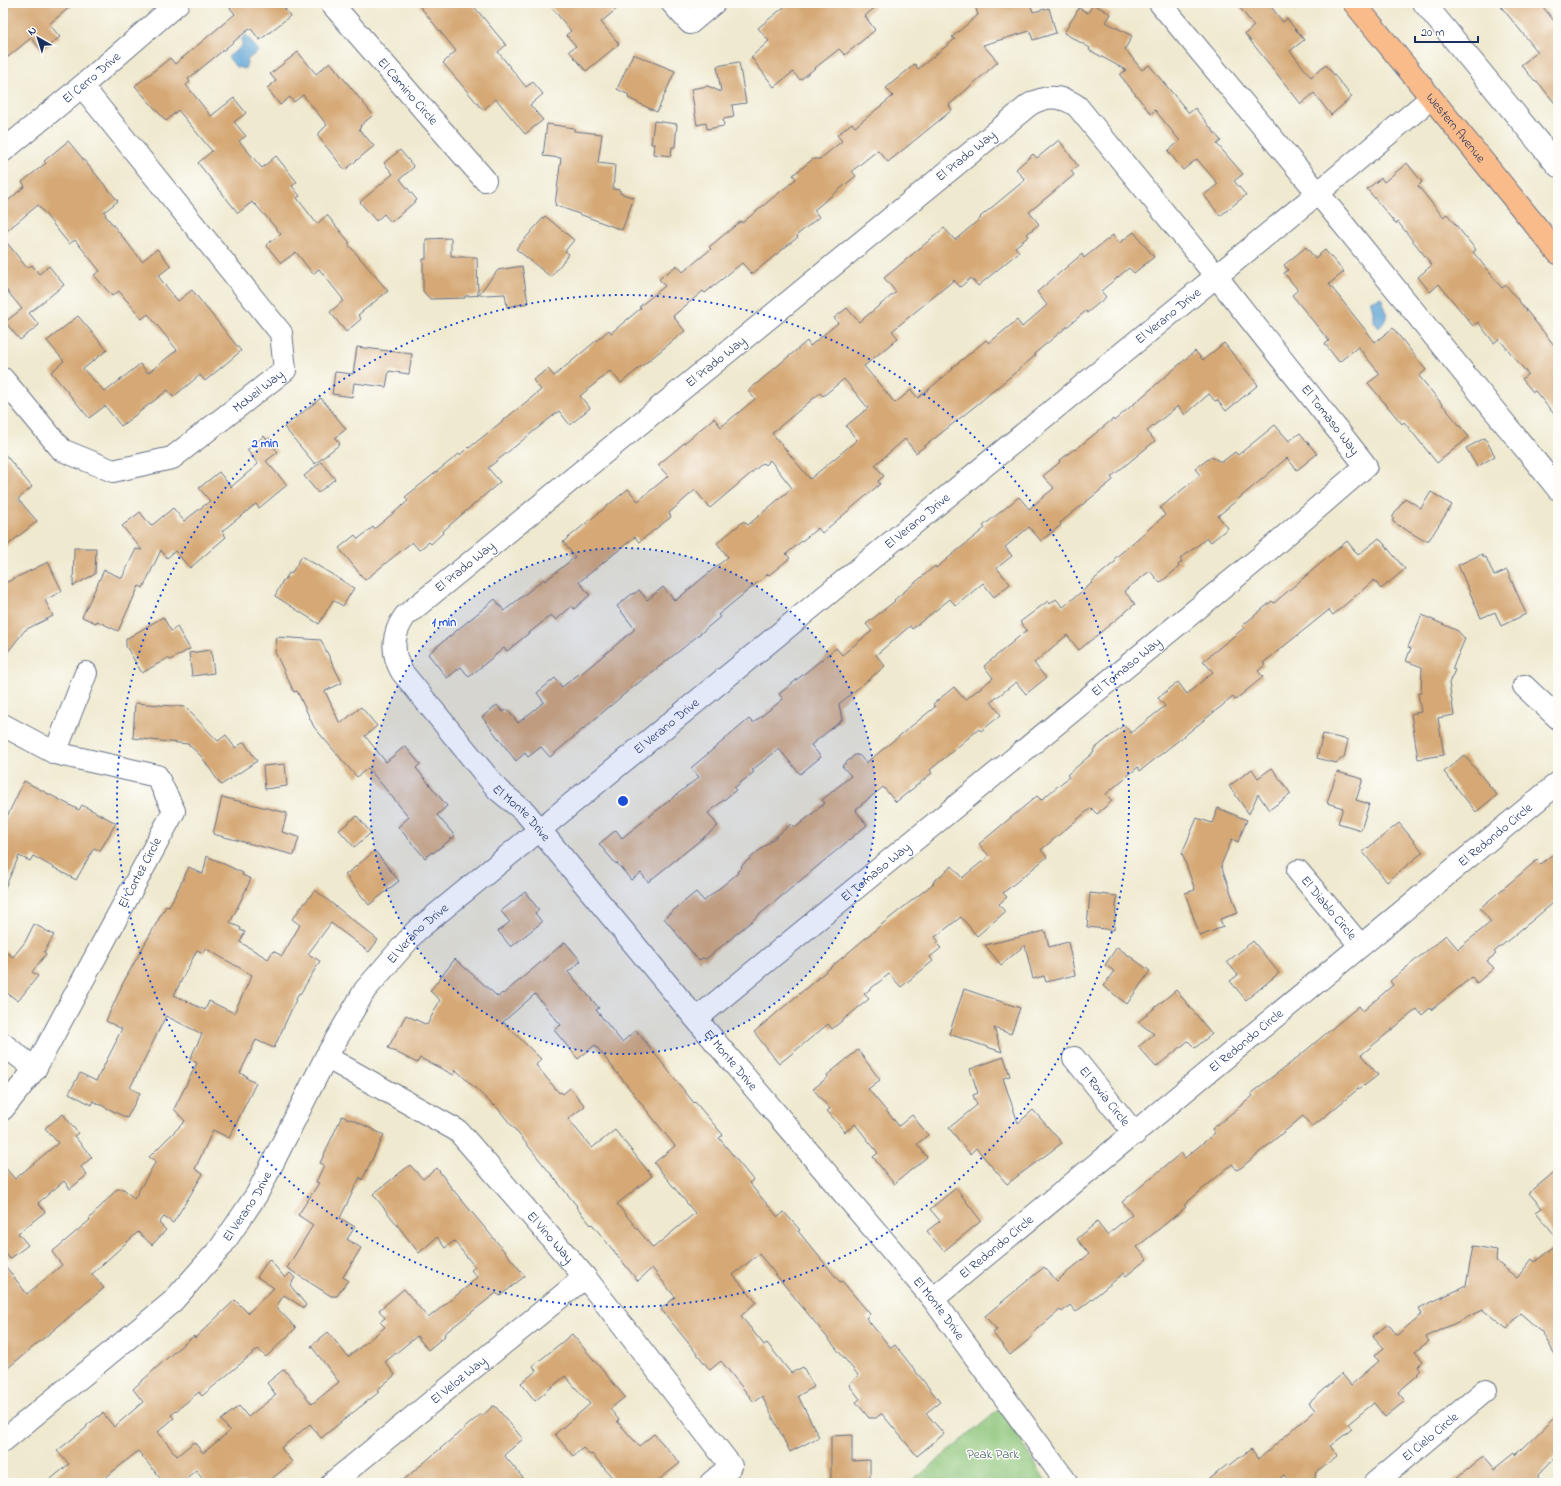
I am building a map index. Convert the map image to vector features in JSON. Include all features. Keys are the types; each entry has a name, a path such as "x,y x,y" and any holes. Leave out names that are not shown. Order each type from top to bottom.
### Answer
{"main road":[{"name":"Western Avenue","path":"1354,3 1558,253"}],"street":[{"name":"El Cerro Drive","path":"3,151 82,86 178,3"},
{"name":"El Camino Circle","path":"331,3 485,180"},
{"path":"672,3 690,24 714,3"},
{"path":"1160,3 1318,193 1558,489"},
{"path":"1424,3 1558,166"},
{"name":"McNeil Way","path":"3,379 62,450 113,471 172,458 285,370 281,333 82,86"},
{"name":"El Prado Way","path":"387,642 396,633 400,624 412,611 1029,105 1045,98 1054,89 1077,106 1216,276"},
{"name":"El Verano Drive","path":"3,1442 172,1302 221,1248 257,1194 326,1057 365,990 416,931 1318,193 1431,98"},
{"name":"El Tomaso Way","path":"696,1019 1264,554 1366,466 1216,276"},
{"name":"El Monte Drive","path":"387,642 394,653 397,664 402,672 498,790 525,812 696,1019 933,1299 1067,1483"},
{"path":"55,753 86,673"},
{"path":"1524,686 1558,718"},
{"name":"El Cortez Circle","path":"3,725 55,753 157,776 174,811 35,1069 3,1109"},
{"name":"El Redondo Circle","path":"933,1299 1135,1134 1360,945 1558,783"},
{"name":"El Diablo Circle","path":"1298,871 1360,945"},
{"path":"3,1044 35,1069"},
{"name":"El Vino Way","path":"326,1057 458,1131 585,1277 731,1466 710,1483"},
{"name":"El Rovia Circle","path":"1074,1058 1135,1134"},
{"name":"El Veloz Way","path":"332,1483 585,1277"},
{"name":"El Cielo Circle","path":"1375,1483 1486,1390"}],"green space":[{"name":"Peak Park","path":"1001,1408 1047,1483 910,1483"}],"water":[{"path":"246,35 259,51 248,59 245,69 236,67 228,57 242,46 242,38"},
{"path":"1381,297 1386,310 1386,317 1383,324 1379,328 1373,320 1373,310 1370,301"}],"building":[{"path":"3,3 75,3 49,24 60,37 42,51 31,38 3,61"},
{"path":"226,3 281,3 290,16 260,40 251,29 248,30 188,79 190,82 186,85 211,116 234,98 246,113 234,122 246,136 239,141 262,168 276,156 297,182 292,186 300,196 297,198 317,224 327,215 350,243 348,244 388,291 358,315 361,319 346,332 330,312 343,301 342,298 319,269 313,274 296,252 281,263 266,245 281,234 252,202 238,213 198,163 212,151 178,110 166,121 135,86 170,58 175,64 235,14"},
{"path":"417,3 471,3 506,45 498,52 526,87 533,82 543,94 530,105 543,120 525,134 496,99 483,110 443,63 456,51"},
{"path":"548,3 624,3 601,22 619,44 586,71 569,51 576,46 566,35 571,31"},
{"path":"789,3 880,3 865,16 875,30 845,55 839,49 800,80 793,72 774,87 751,57 769,41 758,28"},
{"path":"974,3 1030,3 1033,12 1049,8 1056,33 1033,40 1030,31 983,45 998,62 949,105 952,110 888,162 878,150 852,171 856,176 814,210 819,217 797,235 798,237 752,274 742,263 705,293 703,291 673,316 685,331 621,383 610,371 580,396 590,408 570,425 559,411 488,468 500,482 443,531 444,532 431,544 429,542 419,550 412,542 365,580 339,548 355,535 358,539 373,527 374,529 408,501 405,497 541,390 533,380 548,369 554,376 609,330 611,333 641,308 639,307 665,286 659,279 677,265 683,272 711,249 709,247 741,221 742,223 796,179 793,175 813,159 820,159 842,141 837,135 852,123 855,127 893,96 886,88 915,64 918,69 955,39 952,37 978,15"},
{"path":"1236,3 1268,3 1283,22 1287,19 1304,40 1290,51 1311,77 1326,65 1352,97 1331,115 1314,93 1301,104 1245,34 1254,26"},
{"path":"1498,3 1540,3 1558,26 1558,107 1537,81 1536,82 1521,65 1538,52"},
{"path":"1093,4 1111,14 1106,22 1132,36 1125,49 1142,70 1149,65 1189,113 1195,108 1221,141 1217,144 1243,174 1234,181 1246,195 1220,216 1204,195 1218,184 1197,159 1183,170 1168,151 1180,141 1155,110 1151,114 1120,75 1126,70 1089,50 1090,48 1064,33 1079,8 1088,13"},
{"path":"298,52 316,74 330,62 373,115 360,126 361,127 359,129 374,146 345,170 317,135 327,125 303,95 294,102 290,97 280,105 267,88 276,81 270,74"},
{"path":"633,54 675,71 657,112 628,98 629,95 617,89"},
{"path":"739,62 746,103 732,105 734,117 723,119 724,126 707,129 706,123 697,125 691,89 708,86 721,92 717,66"},
{"path":"654,121 677,124 675,147 672,147 671,156 653,154 654,144 651,144"},
{"path":"547,124 574,128 574,131 602,134 598,163 615,165 613,189 620,190 620,193 634,198 622,230 555,205 561,158 543,156"},
{"path":"1059,140 1078,166 1071,171 1074,175 1029,212 1039,224 1027,234 1029,236 1015,247 1019,252 978,286 971,278 960,287 954,280 892,331 898,338 864,366 895,403 911,390 918,398 986,340 989,343 1017,320 1022,327 1047,305 1037,292 1082,254 1084,258 1113,235 1119,243 1134,232 1154,257 1134,273 1129,268 1101,291 1106,297 1087,313 1086,311 974,407 916,453 905,439 875,465 884,476 878,481 880,484 822,533 818,528 786,554 790,558 718,615 720,617 628,691 550,757 541,747 528,757 525,753 516,761 482,717 497,705 503,712 507,709 518,723 544,702 537,693 555,678 562,687 580,673 581,674 635,629 617,606 633,593 634,594 639,590 647,600 663,587 675,601 728,557 717,543 744,521 748,525 792,488 770,460 765,465 763,463 710,508 695,490 669,513 671,517 639,542 635,537 579,582 590,595 574,609 572,606 556,620 551,615 507,651 504,648 469,677 461,667 447,678 428,654 495,599 504,611 544,579 545,581 575,557 563,542 628,489 638,501 668,476 658,465 714,418 721,427 755,399 748,391 807,341 810,346 838,323 834,318 847,308 859,322 896,292 884,278 944,228 955,240 1025,180 1016,169 1033,154 1037,158","holes":["844,379 868,408 846,426 857,440 810,479 772,433 820,393 823,396"]},
{"path":"68,141 118,201 104,212 106,214 105,215 142,261 157,249 171,266 158,276 178,301 192,290 241,351 205,381 200,375 173,397 168,390 121,426 105,406 89,418 51,372 64,361 47,341 78,316 107,350 83,369 105,392 140,364 148,373 177,350 148,314 142,319 119,291 112,296 94,275 100,271 75,240 69,244 38,205 3,234 3,205 25,186 22,182 46,163 44,161"},
{"path":"400,150 414,167 400,179 417,200 391,222 384,214 376,221 360,202 393,174 384,163"},
{"path":"1407,163 1422,182 1418,186 1443,217 1447,214 1476,250 1473,252 1502,288 1506,285 1558,350 1558,419 1535,391 1533,392 1522,379 1528,374 1499,339 1494,343 1478,322 1473,326 1439,284 1430,292 1418,277 1432,265 1398,222 1396,224 1367,189 1381,178 1384,182"},
{"path":"545,216 574,240 565,251 569,254 551,277 516,249"},
{"path":"3,238 27,268 32,265 39,274 49,266 64,285 29,313 39,325 20,340 5,322 22,309 3,286"},
{"path":"451,238 451,256 477,257 478,295 498,270 522,266 528,303 507,307 505,294 465,296 465,298 430,299 423,291 423,259 426,259 426,239"},
{"path":"1306,247 1315,258 1325,250 1344,272 1329,284 1375,342 1393,328 1426,370 1419,376 1469,437 1437,463 1404,422 1402,424 1368,383 1380,374 1358,347 1339,362 1325,344 1329,341 1292,295 1298,290 1284,273 1288,270 1284,265"},
{"path":"1224,343 1258,385 1226,411 1217,400 1215,401 1209,394 1185,415 1178,406 1147,431 1155,441 1111,477 1113,480 1060,523 1061,525 1041,541 1029,527 1005,547 1012,556 997,568 1010,584 994,597 983,583 956,606 950,599 912,629 910,626 876,655 885,666 839,704 842,720 811,745 821,757 800,774 779,749 752,770 754,772 734,788 736,790 708,813 718,826 648,882 641,873 631,880 599,844 616,830 622,838 699,777 691,768 749,719 753,723 783,699 779,694 836,648 842,655 872,631 866,624 935,566 936,568 985,528 983,526 1019,497 1029,509 1054,488 1043,476 1074,449 1075,450 1113,419 1114,421 1195,351 1203,360"},
{"path":"357,347 412,354 409,374 389,371 386,387 354,383 352,397 332,394 335,372 353,374"},
{"path":"321,398 346,429 335,438 340,444 315,464 284,427"},
{"path":"1275,425 1289,441 1300,433 1317,454 1297,470 1287,458 1218,516 1228,528 1211,542 1207,538 1180,559 1182,562 1178,565 1179,567 1160,583 1150,571 1124,591 1135,604 1079,650 1067,635 1034,663 1046,678 1026,694 1016,682 991,702 1001,715 981,731 979,729 930,770 932,773 896,802 883,787 856,809 867,825 711,955 706,959 702,958 699,961 664,918 696,892 704,901 738,873 737,872 742,867 741,866 791,824 795,828 825,803 822,800 851,776 842,766 856,754 857,756 859,755 866,763 935,707 933,704 954,687 965,700 993,678 984,666 1027,630 1020,622 1048,601 1050,604 1056,599 1063,607 1092,583 1091,582 1116,561 1114,559 1165,515 1160,508 1200,475 1195,469 1211,457 1222,462 1235,452 1238,455"},
{"path":"264,436 278,452 266,461 287,485 259,508 256,504 222,531 226,537 190,568 175,551 167,558 161,550 143,588 139,586 118,631 97,621 96,623 82,617 104,570 122,578 136,549 142,550 122,526 140,512 151,526 173,508 184,521 210,501 199,488 219,472 231,487 258,464 247,450"},
{"path":"1485,438 1495,456 1477,467 1466,448"},
{"path":"3,452 32,487 18,499 37,521 3,549"},
{"path":"321,462 335,479 318,493 304,476"},
{"path":"1431,492 1452,505 1429,540 1423,540 1393,522 1393,516 1405,498 1421,508"},
{"path":"1379,538 1405,569 1381,589 1374,580 1333,615 1329,610 1263,663 1265,665 1258,671 1263,677 1235,700 1233,697 1140,771 1138,767 1106,794 1112,801 1097,814 1091,808 1041,850 1047,857 1003,893 1007,897 999,904 1005,912 977,936 961,917 935,937 939,942 937,944 941,948 930,957 933,961 901,987 889,974 864,994 869,999 832,1029 828,1024 779,1064 754,1032 881,925 934,883 933,882 952,866 962,878 989,856 979,844 1037,796 1041,800 1069,777 1067,775 1094,752 1093,750 1124,725 1131,733 1165,706 1158,698 1178,682 1187,694 1213,672 1203,661 1244,628 1242,626 1272,601 1274,603 1347,541 1358,555"},
{"path":"74,548 96,548 95,574 73,586"},
{"path":"1482,554 1484,558 1486,557 1494,576 1507,570 1526,614 1501,626 1495,612 1481,618 1458,565"},
{"path":"302,556 354,588 343,606 333,600 319,624 275,596 283,580 284,581 289,573 291,574"},
{"path":"48,562 62,591 45,600 53,616 25,630 3,658 3,584"},
{"path":"1422,615 1458,631 1465,639 1452,669 1455,670 1449,683 1454,715 1438,718 1444,755 1418,759 1411,714 1421,712 1418,693 1421,693 1422,667 1406,661 1411,648 1408,647"},
{"path":"163,617 171,631 177,627 190,649 170,660 168,658 142,673 126,646 126,639"},
{"path":"277,637 321,640 342,683 325,691 340,724 361,707 377,726 365,736 386,762 405,746 420,764 416,768 447,806 437,815 455,836 425,858 398,827 409,817 368,768 357,777 314,727 297,691 294,692 275,652"},
{"path":"211,650 214,673 192,676 189,653"},
{"path":"135,703 185,707 218,741 226,735 235,748 244,742 257,761 221,785 201,756 188,744 133,738"},
{"path":"1323,734 1348,740 1344,757 1336,763 1317,758"},
{"path":"1464,755 1497,795 1476,812 1444,772"},
{"path":"285,764 287,786 265,789 263,766"},
{"path":"1272,768 1291,794 1269,810 1258,794 1249,814 1229,786 1252,769 1258,778"},
{"path":"1337,772 1363,779 1356,800 1369,804 1361,830 1338,823 1343,808 1327,803"},
{"path":"24,781 79,810 82,805 116,823 100,851 94,848 76,880 33,856 30,861 19,856 3,892 3,825"},
{"path":"222,797 287,813 282,832 299,837 294,855 213,834"},
{"path":"1218,808 1247,820 1238,842 1232,839 1221,865 1238,913 1220,919 1223,927 1200,936 1185,893 1195,890 1182,853 1197,818 1212,823"},
{"path":"357,816 371,833 354,847 339,830"},
{"path":"1399,823 1423,852 1387,882 1363,852"},
{"path":"1558,850 1558,899 1494,952 1496,954 1487,961 1494,968 1477,983 1472,977 1431,1010 1430,1008 1422,1015 1417,1009 1361,1055 1378,1075 1364,1086 1363,1085 1312,1127 1303,1116 1242,1167 1237,1170 1232,1164 1184,1205 1186,1207 1137,1247 1147,1259 1126,1276 1124,1273 1076,1312 1070,1305 1062,1312 1060,1310 1031,1335 1032,1337 1010,1355 993,1333 997,1330 985,1316 1044,1267 1057,1281 1089,1254 1077,1239 1097,1222 1107,1235 1132,1214 1122,1202 1181,1153 1185,1158 1215,1133 1212,1129 1253,1096 1251,1093 1292,1062 1359,1006 1363,1011 1393,985 1390,981 1446,935 1458,949 1491,922 1480,908 1537,860 1541,864"},
{"path":"375,851 399,881 369,905 345,875"},
{"path":"207,856 243,873 242,875 251,879 230,923 241,928 240,930 245,932 240,942 268,959 273,951 282,956 300,925 292,919 315,890 378,940 369,952 331,923 308,954 320,961 300,994 299,993 274,1048 256,1040 240,1073 256,1083 229,1138 213,1130 195,1169 203,1174 173,1223 164,1217 159,1223 166,1230 152,1245 138,1232 92,1274 104,1288 3,1372 3,1263 27,1294 62,1265 52,1252 90,1220 89,1219 117,1189 124,1189 134,1199 156,1161 149,1157 185,1121 174,1109 197,1063 190,1059 202,1034 166,1016 130,1088 140,1093 127,1118 93,1101 92,1105 69,1093 80,1073 96,1081 122,1029 106,1021 123,983 166,906 169,907 189,867 203,874","holes":["205,948 252,975 234,1013 209,1001 205,1010 174,995 197,950 203,953"]},
{"path":"525,892 539,910 535,913 542,922 511,947 498,931 510,922 501,911"},
{"path":"1090,893 1117,896 1114,930 1087,927"},
{"path":"34,924 54,935 44,952 46,954 32,972 38,976 18,1001 3,990 3,950 13,957 25,942"},
{"path":"1045,931 1049,947 1068,942 1075,975 1046,982 1044,976 1033,979 1025,945 1001,965 985,945"},
{"path":"1253,941 1279,973 1246,1000 1230,981 1238,975 1227,962"},
{"path":"565,942 581,961 568,972 599,1008 596,1010 622,1042 636,1030 694,1103 695,1102 723,1135 719,1138 753,1180 749,1183 778,1217 784,1212 800,1230 798,1231 840,1282 842,1281 870,1314 866,1318 891,1348 895,1345 940,1402 926,1413 944,1434 917,1456 882,1414 876,1418 869,1418 856,1402 860,1399 849,1385 858,1375 759,1254 733,1275 756,1302 741,1316 764,1345 767,1343 791,1373 803,1367 814,1387 798,1396 819,1437 790,1452 762,1396 754,1402 721,1361 710,1370 661,1309 675,1297 652,1268 638,1281 592,1224 591,1225 576,1207 577,1206 495,1105 494,1106 456,1070 454,1075 420,1058 417,1063 388,1048 406,1015 427,1025 440,1000 430,991 455,959 498,997 502,993 503,994","holes":["535,994 561,1025 554,1030 578,1059 595,1045 675,1146 654,1163 695,1213 653,1248 617,1204 652,1176 615,1130 592,1148 568,1119 585,1106 570,1088 563,1094 561,1092 559,1093 536,1065 541,1059 503,1022"]},
{"path":"1117,947 1150,971 1127,1004 1103,986 1114,971 1105,965"},
{"path":"964,989 1020,1008 1011,1034 994,1028 1002,1052 949,1034"},
{"path":"1176,990 1212,1034 1195,1048 1188,1041 1156,1067 1138,1047 1154,1034 1138,1022"},
{"path":"858,1050 880,1080 868,1089 899,1126 912,1115 928,1135 917,1144 927,1157 894,1184 873,1157 878,1153 855,1124 845,1132 827,1111 830,1109 813,1089 828,1077 827,1075"},
{"path":"1004,1057 1010,1076 1003,1078 1018,1123 1033,1110 1062,1143 1007,1184 976,1148 970,1154 949,1128 977,1105 973,1095 978,1093 970,1069"},
{"path":"63,1114 78,1133 74,1136 92,1157 81,1167 87,1175 70,1189 64,1181 38,1203 45,1212 18,1233 28,1245 10,1259 3,1250 3,1165 15,1179 58,1143 45,1128"},
{"path":"342,1116 384,1135 362,1180 360,1177 340,1218 355,1227 347,1239 361,1248 343,1277 348,1280 337,1296 331,1296 287,1268 313,1225 298,1215 319,1183 316,1182 324,1165 320,1163"},
{"path":"410,1165 423,1179 437,1168 450,1186 525,1276 500,1296 496,1293 444,1334 445,1336 428,1350 417,1336 385,1362 395,1375 377,1390 379,1392 321,1438 310,1424 281,1448 292,1462 267,1483 207,1483 196,1470 181,1483 164,1483 138,1451 99,1483 46,1483 69,1464 57,1451 86,1428 87,1425 103,1413 114,1427 143,1402 133,1389 175,1351 194,1336 195,1338 235,1300 248,1313 274,1288 257,1277 269,1259 285,1278 290,1273 295,1278 290,1285 306,1305 304,1308 284,1295 276,1307 296,1328 266,1357 258,1349 202,1396 199,1392 171,1415 174,1418 158,1432 177,1456 194,1442 203,1453 230,1431 221,1420 239,1406 248,1417 276,1395 267,1383 284,1369 312,1404 339,1382 311,1346 328,1332 348,1357 385,1327 380,1322 385,1318 379,1310 404,1289 428,1318 468,1286 477,1277 471,1270 475,1267 454,1241 445,1248 437,1237 419,1253 373,1194"},
{"path":"1558,1169 1558,1239 1536,1212 1542,1208 1529,1193"},
{"path":"956,1188 981,1221 944,1251 927,1231 940,1221 930,1209"},
{"path":"1558,1243 1558,1360 1542,1332 1520,1313 1507,1329 1483,1310 1426,1337 1429,1341 1415,1352 1423,1361 1418,1366 1421,1370 1417,1374 1418,1375 1398,1392 1405,1401 1385,1417 1374,1403 1348,1424 1352,1429 1330,1446 1338,1455 1315,1474 1316,1476 1307,1483 1290,1483 1284,1475 1274,1483 1205,1483 1228,1464 1230,1465 1251,1449 1259,1459 1315,1410 1309,1403 1342,1374 1351,1385 1379,1361 1374,1356 1384,1348 1373,1336 1388,1324 1397,1335 1422,1314 1419,1308 1466,1286 1473,1246 1497,1250 1496,1261 1517,1278 1532,1259 1535,1262"},
{"path":"572,1334 625,1397 610,1409 619,1420 617,1421 639,1446 654,1434 680,1463 655,1483 617,1483 592,1454 590,1455 583,1448 573,1456 555,1434 590,1404 565,1376 535,1401 521,1383 536,1371 533,1366"},
{"path":"493,1406 495,1406 523,1439 504,1455 527,1483 400,1483 481,1414 482,1416"},
{"path":"1558,1414 1558,1454 1537,1476 1538,1483 1451,1483 1484,1456 1495,1469 1515,1453 1516,1455"},
{"path":"852,1435 852,1461 870,1460 870,1483 831,1483 831,1436"}]}
